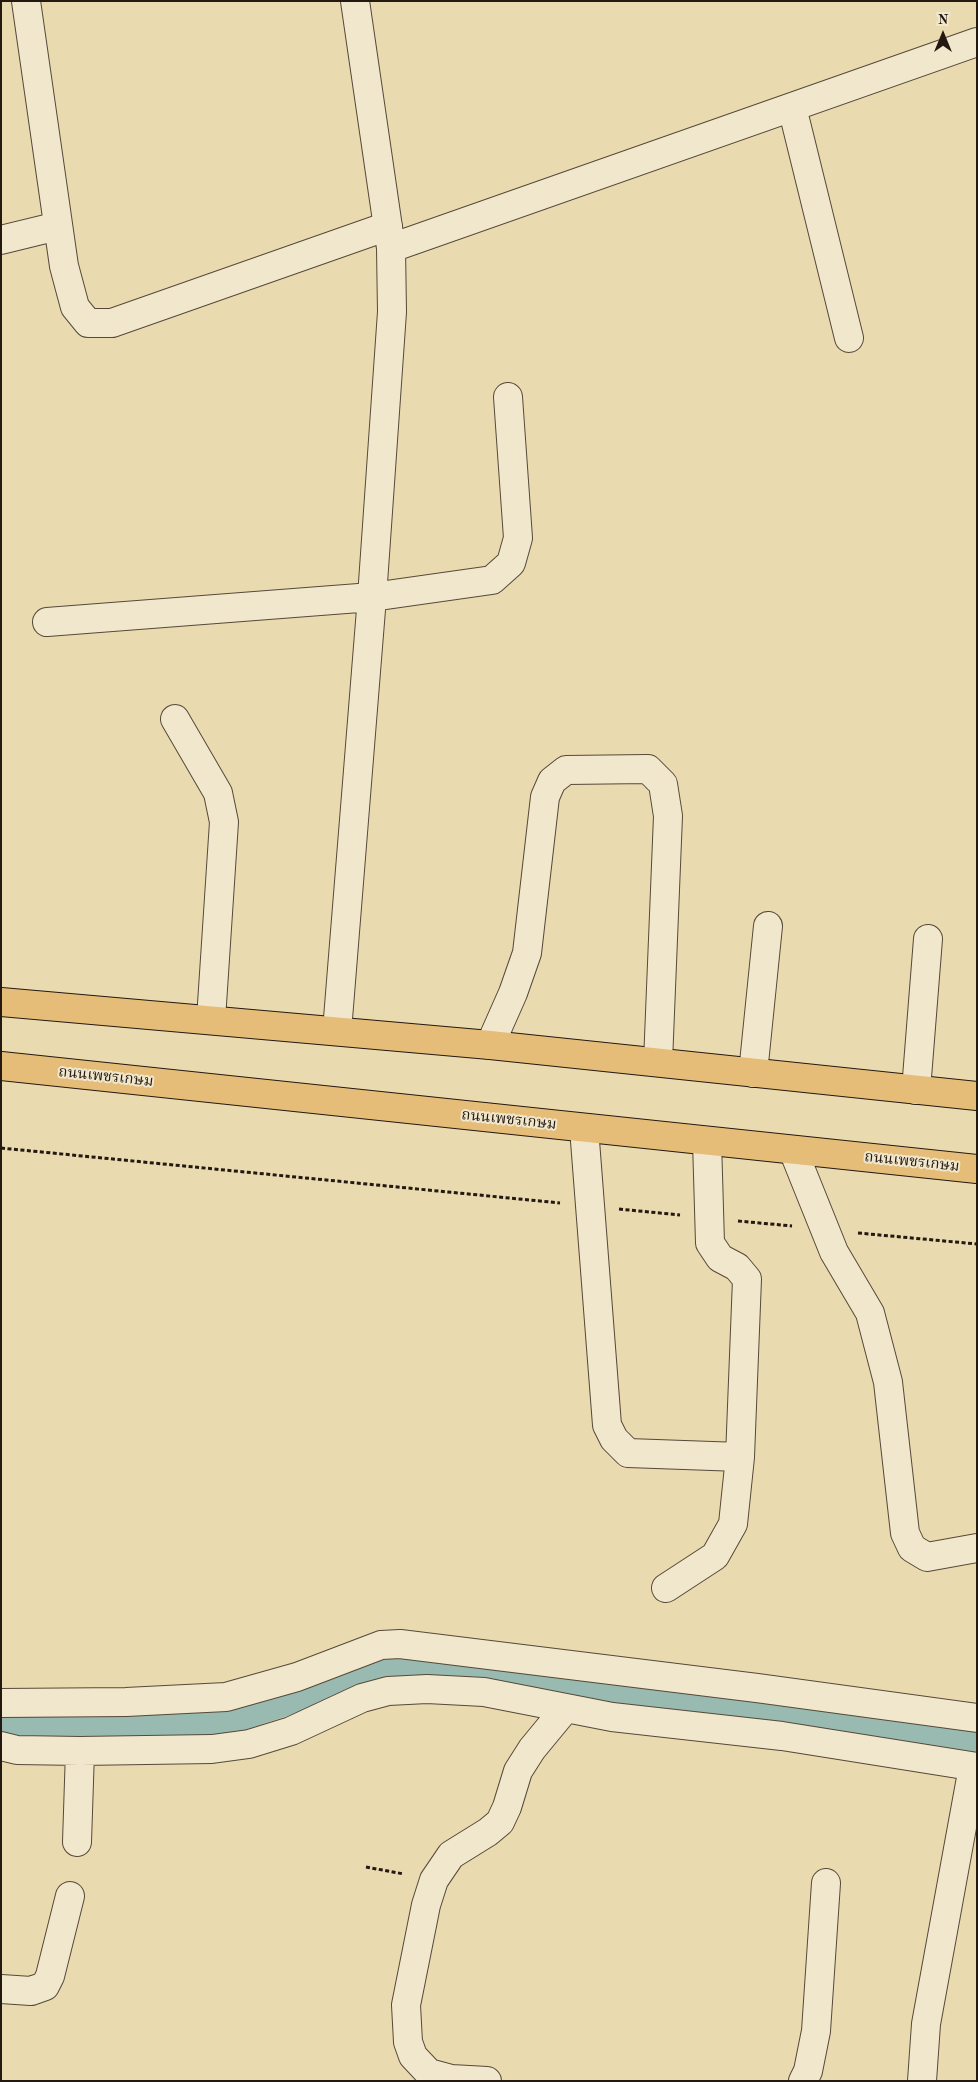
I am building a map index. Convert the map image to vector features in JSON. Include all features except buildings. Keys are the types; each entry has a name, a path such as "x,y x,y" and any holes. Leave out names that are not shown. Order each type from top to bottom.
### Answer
{"main road":[{"path":"1,997 47,1004"},
{"path":"1,1002 47,1004 490,1045 977,1096"},
{"name":"ถนนเพชรเกษม","path":"1,1066 977,1169"},
{"name":"ถนนเพชรเกษม","path":"1,1072 41,1070"}],"street":[{"path":"26,1 64,266 75,308 88,323 112,323 389,237 792,107 977,42"},
{"path":"337,1031 372,597 392,312 389,237 356,1"},
{"path":"792,107 849,338"},
{"path":"1,240 58,226"},
{"path":"47,622 372,597 492,580 511,563 518,538 508,397"},
{"path":"175,719 218,793 224,822 211,1019"},
{"path":"490,1045 513,993 527,952 545,796 552,781 566,770 648,769 663,784 668,816 658,1062"},
{"path":"753,1073 768,926"},
{"path":"916,1090 928,939"},
{"path":"584,1128 607,1425 614,1440 628,1453 740,1457"},
{"path":"666,1588 715,1556 733,1524 740,1457 747,1279 737,1267 720,1258 710,1243 706,1141"},
{"path":"793,1150 834,1252 870,1313 888,1382 905,1534 912,1548 927,1557 977,1548"},
{"path":"1,1703 126,1702 226,1697 297,1677 381,1645 400,1644 757,1688 977,1718"},
{"path":"1,1746 17,1750 80,1751 212,1749 249,1744 290,1731 362,1698 388,1691 427,1689 484,1692 612,1717 782,1736 975,1767 926,2024 922,2081"},
{"path":"487,2081 451,2079 429,2074 413,2056 408,2042 406,2005 426,1905 434,1880 451,1855 488,1832 500,1822 507,1807 518,1771 532,1749 565,1709"},
{"path":"77,1842 80,1751"},
{"path":"803,2081 808,2071 816,2031 826,1883"},
{"path":"1,1989 31,1991 45,1986 50,1976 70,1896"}],"path":[{"path":"1,1148 977,1244"},
{"path":"366,1867 434,1880"}],"waterway":[{"path":"1,1718 211,1723 385,1666 475,1667 977,1736"}]}
